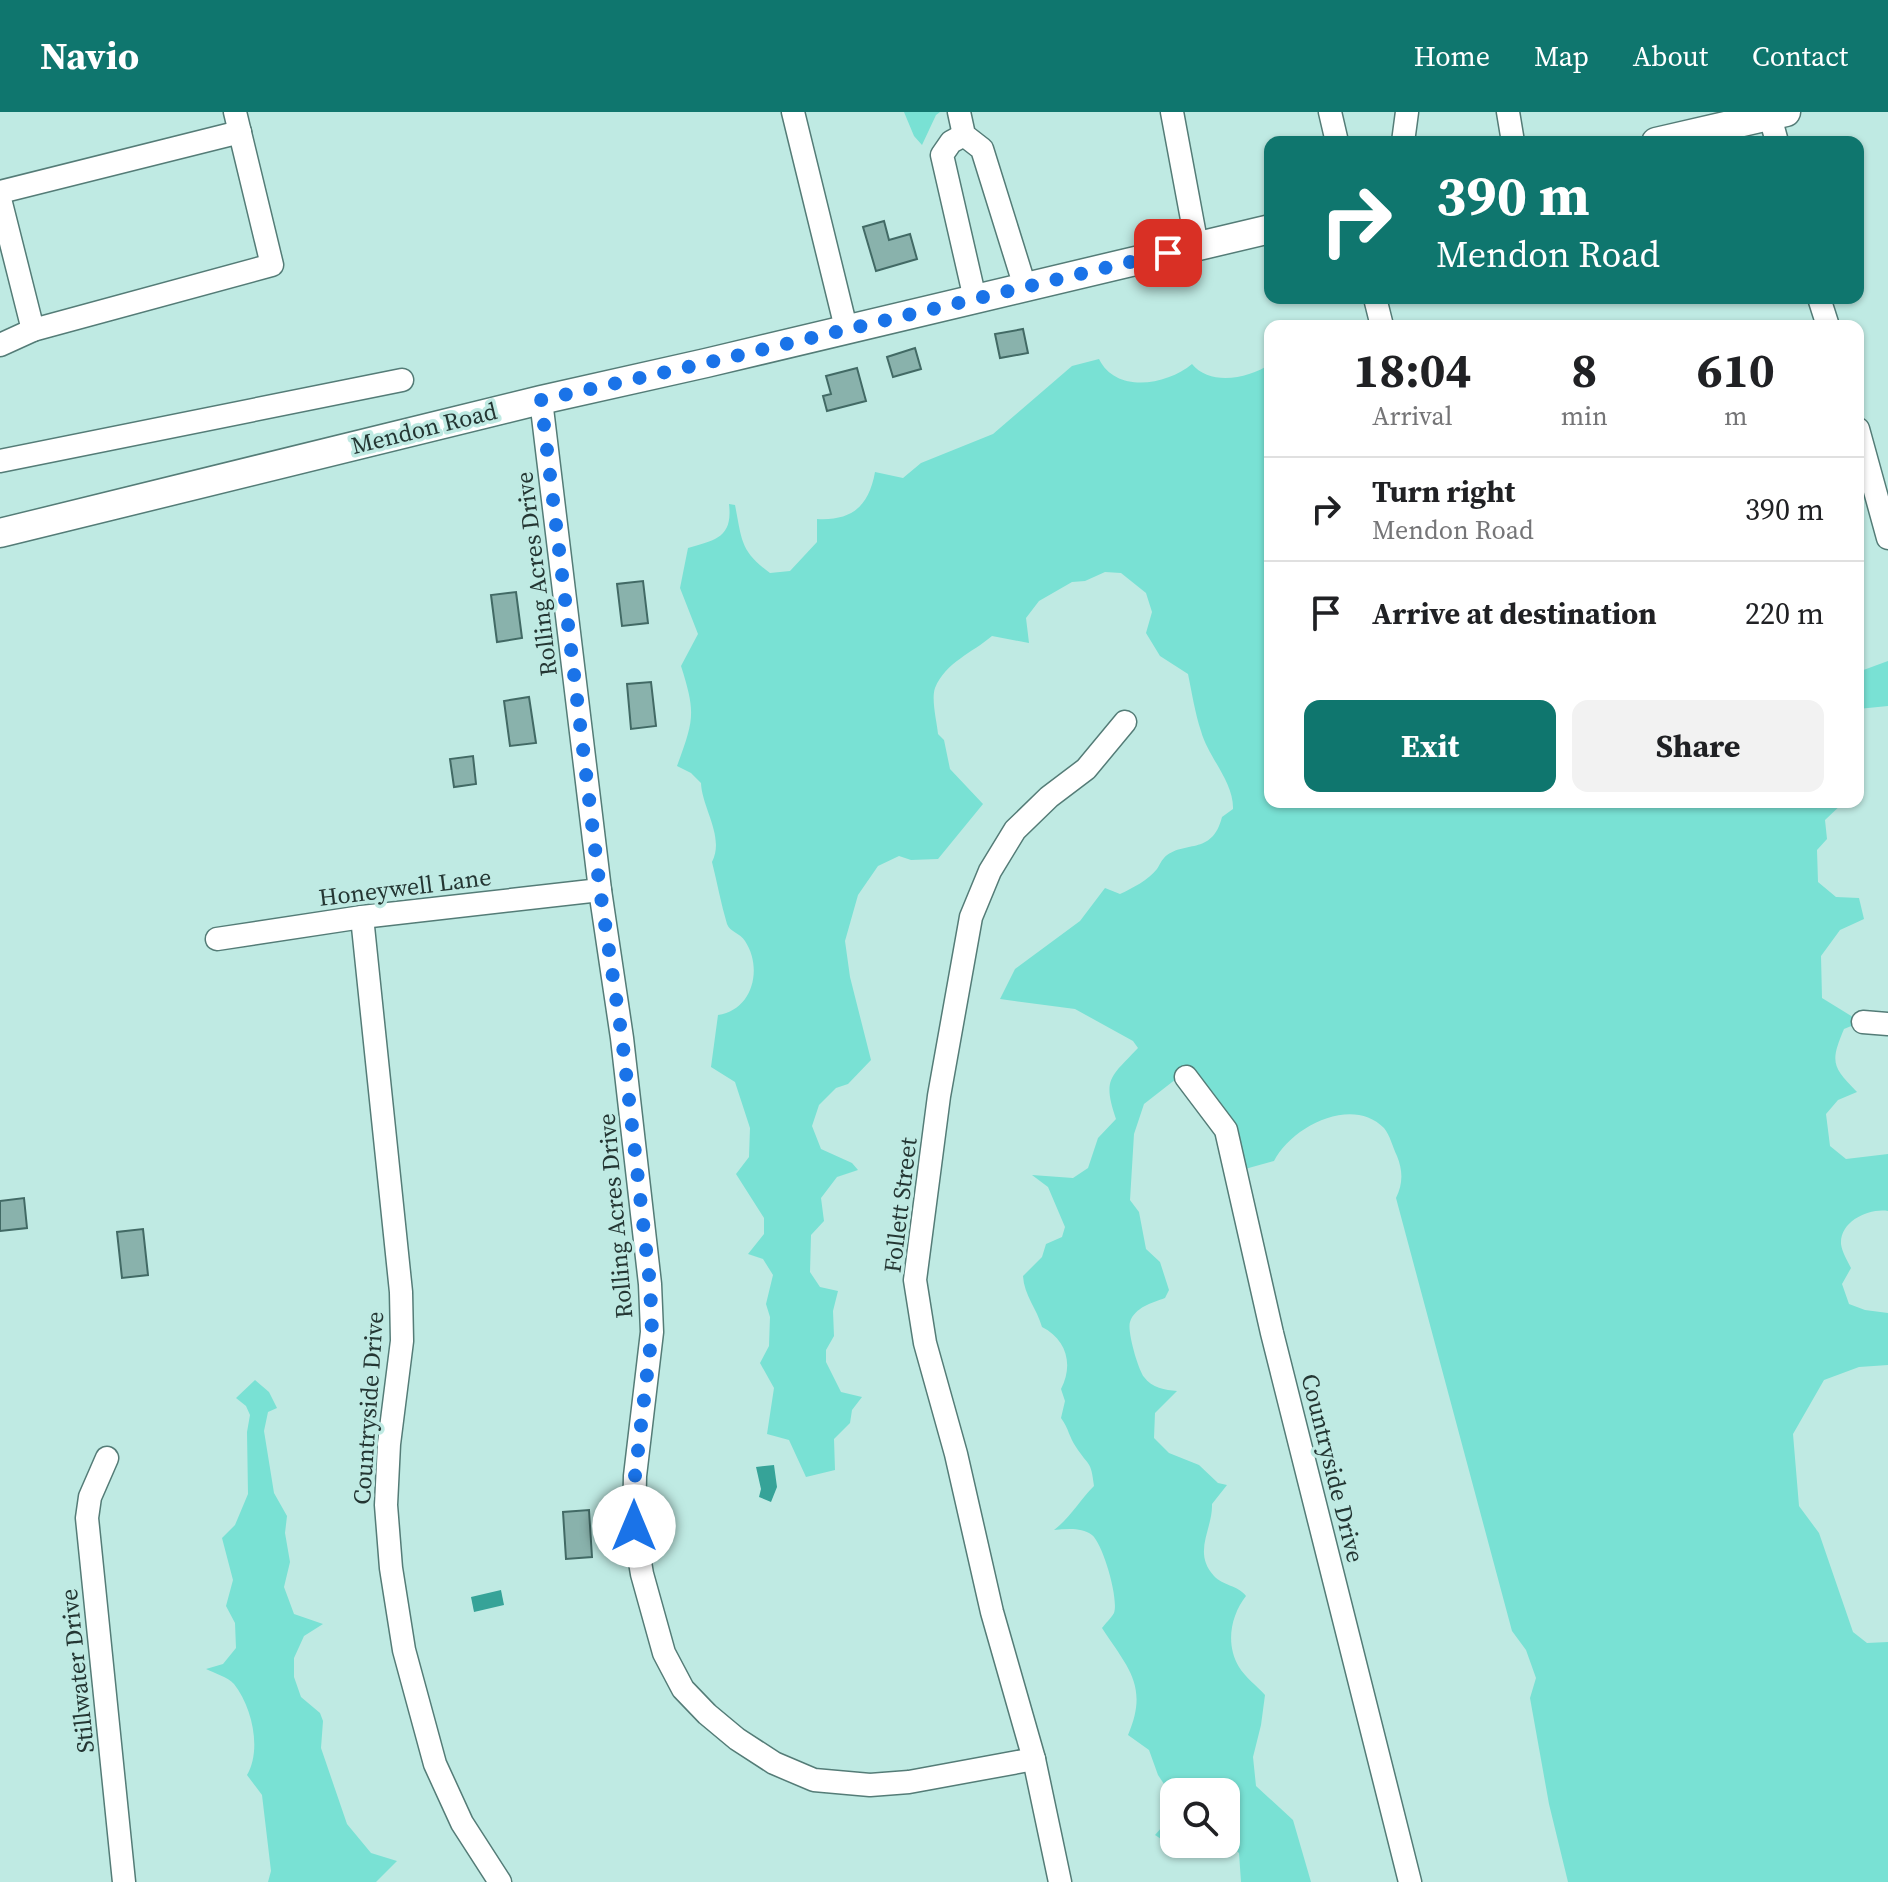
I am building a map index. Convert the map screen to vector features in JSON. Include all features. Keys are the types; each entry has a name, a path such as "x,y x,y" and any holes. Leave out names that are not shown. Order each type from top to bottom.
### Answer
{"main road":[{"path":"1694,136 1777,123"},
{"name":"Mendon Road","path":"0,533 541,400 1264,230"}],"street":[{"path":"793,112 846,328"},
{"path":"959,112 964,135 982,149 1025,287"},
{"path":"1172,112 1197,246"},
{"path":"1330,112 1336,136"},
{"path":"1404,136 1407,112"},
{"path":"1508,112 1512,136"},
{"path":"0,192 238,122 272,265 33,330 0,345"},
{"path":"964,135 951,142 942,155 975,299"},
{"path":"2,214 33,330"},
{"path":"0,461 402,380"},
{"name":"Rolling Acres Drive","path":"541,400 650,1284 652,1332 635,1476 634,1526 642,1574 664,1653 683,1689 707,1714 737,1739 774,1763 814,1780 870,1785 909,1782 1034,1759"},
{"path":"1864,451 1888,538"},
{"name":"Follett Street","path":"1060,1882 1034,1759 992,1612 956,1454 925,1343 915,1280 939,1096 971,917 990,871 1015,830 1049,797 1086,769 1125,722"},
{"name":"Honeywell Lane","path":"217,939 362,917 600,890"},
{"name":"Countryside Drive","path":"362,917 401,1292 402,1341 389,1444 386,1505 391,1568 404,1650 435,1764 462,1823 500,1882"},
{"path":"1863,1022 1888,1024"},
{"name":"Countryside Drive","path":"1186,1077 1226,1130 1272,1333 1410,1882"},
{"name":"Stillwater Drive","path":"107,1458 90,1497 87,1518 124,1882"}],"shaded area":[{"path":"904,112 940,112 922,145 914,136"},
{"path":"1099,359 1117,378 1129,382 1156,381 1192,364 1200,371 1219,378 1240,376 1264,367 1264,808 1838,808 1825,820 1827,839 1817,850 1818,882 1836,897 1859,898 1864,919 1840,930 1821,956 1822,998 1861,1022 1844,1029 1835,1057 1838,1070 1857,1092 1838,1100 1826,1114 1830,1146 1846,1159 1888,1154 1888,1211 1872,1212 1857,1218 1845,1229 1841,1244 1851,1268 1842,1284 1849,1304 1888,1313 1888,1365 1859,1367 1824,1380 1793,1434 1799,1506 1819,1533 1853,1632 1867,1643 1888,1642 1888,1882 1568,1882 1549,1804 1530,1698 1536,1678 1526,1650 1512,1631 1396,1198 1401,1172 1388,1134 1371,1119 1356,1114 1323,1119 1294,1137 1274,1161 1227,1174 1212,1128 1176,1079 1144,1104 1134,1134 1130,1200 1139,1212 1146,1249 1160,1262 1169,1290 1165,1298 1144,1306 1132,1317 1130,1333 1136,1358 1147,1381 1163,1389 1177,1391 1155,1413 1154,1438 1169,1453 1199,1465 1218,1483 1227,1485 1212,1504 1205,1558 1214,1576 1246,1596 1237,1612 1231,1639 1239,1667 1265,1695 1253,1757 1256,1786 1293,1820 1311,1882 1241,1882 1240,1778 1160,1778 1149,1750 1128,1735 1134,1718 1136,1690 1127,1667 1102,1628 1114,1613 1115,1606 1105,1560 1096,1540 1088,1532 1054,1530 1094,1486 1090,1468 1061,1418 1065,1401 1061,1389 1067,1370 1065,1353 1057,1338 1042,1327 1023,1276 1042,1257 1046,1244 1062,1237 1065,1227 1048,1187 1032,1175 1073,1178 1088,1168 1098,1138 1116,1119 1110,1095 1112,1079 1138,1048 1133,1041 1075,1009 1000,999 1015,969 1080,921 1105,888 1120,894 1140,883 1172,852 1211,838 1222,817 1233,809 1225,779 1201,731 1188,674 1160,656 1146,633 1152,612 1146,593 1121,573 1105,572 1085,581 1072,582 1039,601 1026,618 1029,643 992,636 946,671 935,688 938,734 944,740 950,769 983,804 938,859 911,860 899,856 878,866 858,895 845,941 850,977 871,1060 848,1084 836,1088 819,1105 812,1126 821,1149 852,1163 858,1170 837,1177 821,1198 824,1221 811,1235 810,1272 820,1287 838,1291 833,1311 834,1336 826,1350 826,1362 841,1392 862,1397 852,1410 850,1423 834,1439 835,1470 806,1477 789,1440 767,1434 774,1388 760,1363 769,1346 770,1317 766,1304 773,1275 763,1259 748,1254 764,1234 764,1218 736,1174 749,1157 750,1128 735,1082 711,1067 718,1015 740,1005 747,997 754,975 753,963 745,941 727,924 712,862 716,843 701,783 677,766 691,716 681,666 698,634 680,588 688,548 720,536 728,524 729,504 735,505 741,536 753,558 770,573 790,571 817,542 817,519 840,517 857,509 868,494 875,472 903,478 921,463 993,434 1072,366"},
{"path":"1888,661 1888,706 1864,708 1864,670"},
{"path":"255,1380 269,1392 277,1408 268,1412 264,1431 274,1493 287,1516 285,1533 290,1562 284,1587 294,1614 323,1624 304,1636 294,1658 294,1677 301,1697 320,1713 323,1721 321,1748 347,1824 371,1853 397,1861 376,1882 268,1882 271,1871 262,1795 247,1775 254,1753 250,1716 234,1684 206,1669 223,1664 236,1648 235,1623 226,1606 233,1580 222,1538 235,1525 248,1494 247,1432 250,1415 246,1406 236,1398"},
{"path":"774,1465 777,1487 771,1502 759,1497 761,1489 756,1467"},
{"path":"501,1590 504,1605 474,1612 471,1597"}],"building":[{"path":"884,221 889,240 910,234 917,259 876,271 863,227"},
{"path":"1023,329 1028,353 1000,358 995,334"},
{"path":"915,348 921,369 893,377 887,357"},
{"path":"857,368 866,401 827,411 823,396 831,394 826,376"},
{"path":"643,581 648,623 622,626 617,584"},
{"path":"516,592 522,638 497,642 491,595"},
{"path":"651,682 656,726 631,729 627,684"},
{"path":"529,697 536,743 510,746 504,701"},
{"path":"473,756 476,784 454,787 450,759"},
{"path":"24,1198 27,1228 0,1231 0,1201"},
{"path":"143,1229 148,1275 122,1278 117,1232"},
{"path":"589,1510 592,1557 566,1559 563,1512"}],"route":[{"path":"634,1526 635,1476 652,1332 650,1284 541,400 1168,253"}]}
